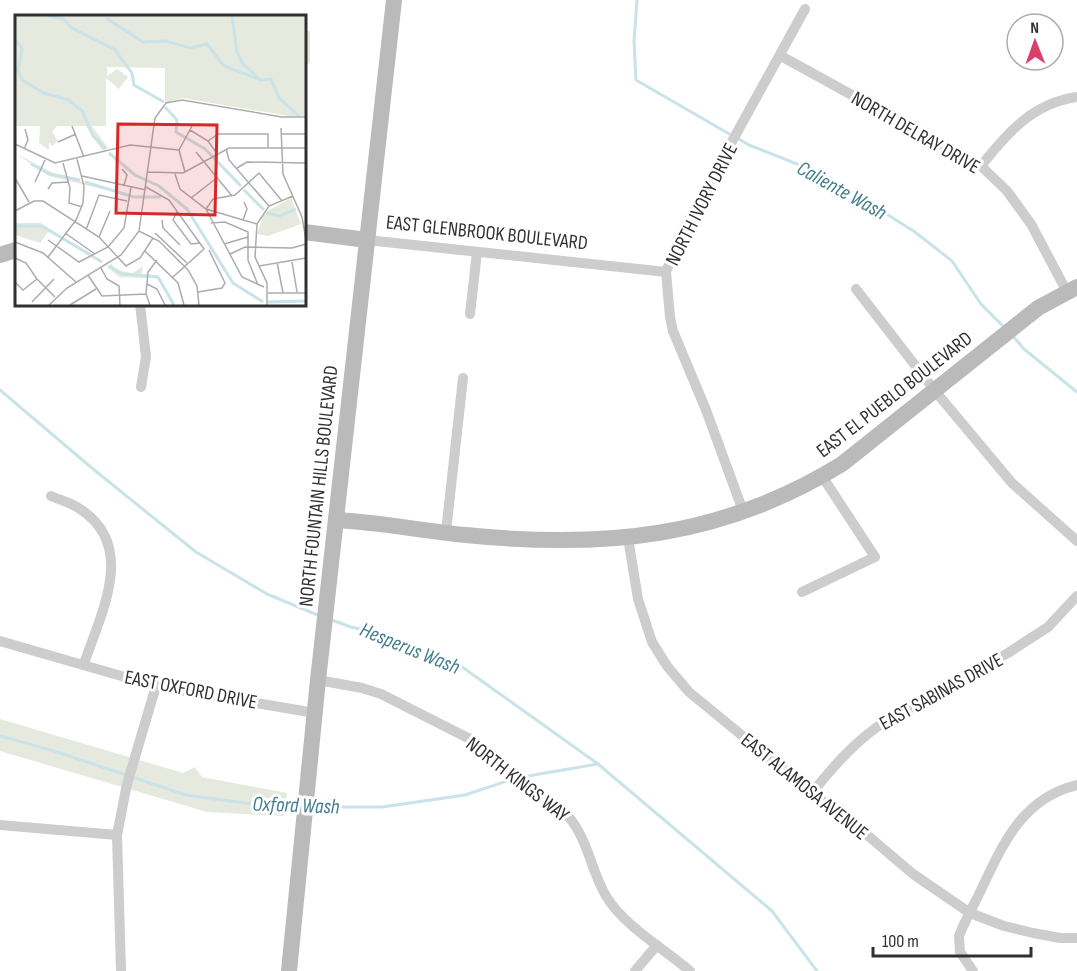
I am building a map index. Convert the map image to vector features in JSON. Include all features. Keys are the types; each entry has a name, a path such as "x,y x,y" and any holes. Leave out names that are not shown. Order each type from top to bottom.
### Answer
{"street":[{"name":"NORTH FOUNTAIN HILLS BOULEVARD","path":"289,971 302,822 394,3"},
{"name":"NORTH IVORY DRIVE","path":"743,511 706,410 673,331 667,301 666,272 681,234 805,9"},
{"name":"NORTH DELRAY DRIVE","path":"781,56 981,166 1006,190 1031,224 1072,290"},
{"path":"981,166 1007,134 1024,118 1046,105 1077,97"},
{"name":"EAST GLENBROOK BOULEVARD","path":"306,232 666,272"},
{"path":"0,255 15,250"},
{"path":"470,314 477,252"},
{"path":"856,290 935,391 1012,483 1077,541"},
{"name":"EAST EL PUEBLO BOULEVARD","path":"336,520 542,541 578,542 628,538 687,529 774,499 842,464 1038,308 1072,290"},
{"path":"140,306 146,357 141,387"},
{"path":"446,532 463,378"},
{"path":"802,592 875,556 822,476"},
{"path":"51,496 80,508 97,523 107,538 112,552 112,574 84,664"},
{"name":"EAST ALAMOSA AVENUE","path":"628,538 638,598 652,642 667,666 689,692 859,828 912,874 970,913 1004,926 1033,933 1060,938 1077,938"},
{"name":"EAST SABINAS DRIVE","path":"812,792 845,754 877,727 1008,653 1048,627 1077,596"},
{"name":"EAST OXFORD DRIVE","path":"0,640 156,686 315,713"},
{"name":"NORTH KINGS WAY","path":"318,680 381,694 470,739 573,821 613,906 636,928 690,971"},
{"path":"121,971 117,836 127,784 156,686"},
{"path":"973,971 960,952 959,936 1004,842 1018,822 1050,795 1077,785"},
{"path":"0,825 117,836"},
{"path":"635,971 657,945"}],"shaded area":[{"path":"306,31 310,31 310,63 306,65"},
{"path":"0,719 183,773 195,767 202,777 287,793 284,816 207,812 0,751"}],"waterway":[{"name":"Caliente Wash","path":"637,0 634,41 636,80 731,135"},
{"name":"Caliente Wash","path":"737,138 749,145 825,175 915,232 952,261 981,304 1005,328"},
{"name":"Caliente Wash","path":"1012,335 1024,349 1077,392"},
{"name":"Hesperus Wash","path":"0,390 196,552 267,594 320,616"},
{"name":"Hesperus Wash","path":"329,619 378,633 458,664 598,764 772,911 817,971"},
{"name":"Oxford Wash","path":"0,736 54,751 186,795 266,806 300,807"},
{"name":"Oxford Wash","path":"522,777 598,764"},
{"name":"Oxford Wash","path":"310,807 382,807 465,795 516,778"}]}
